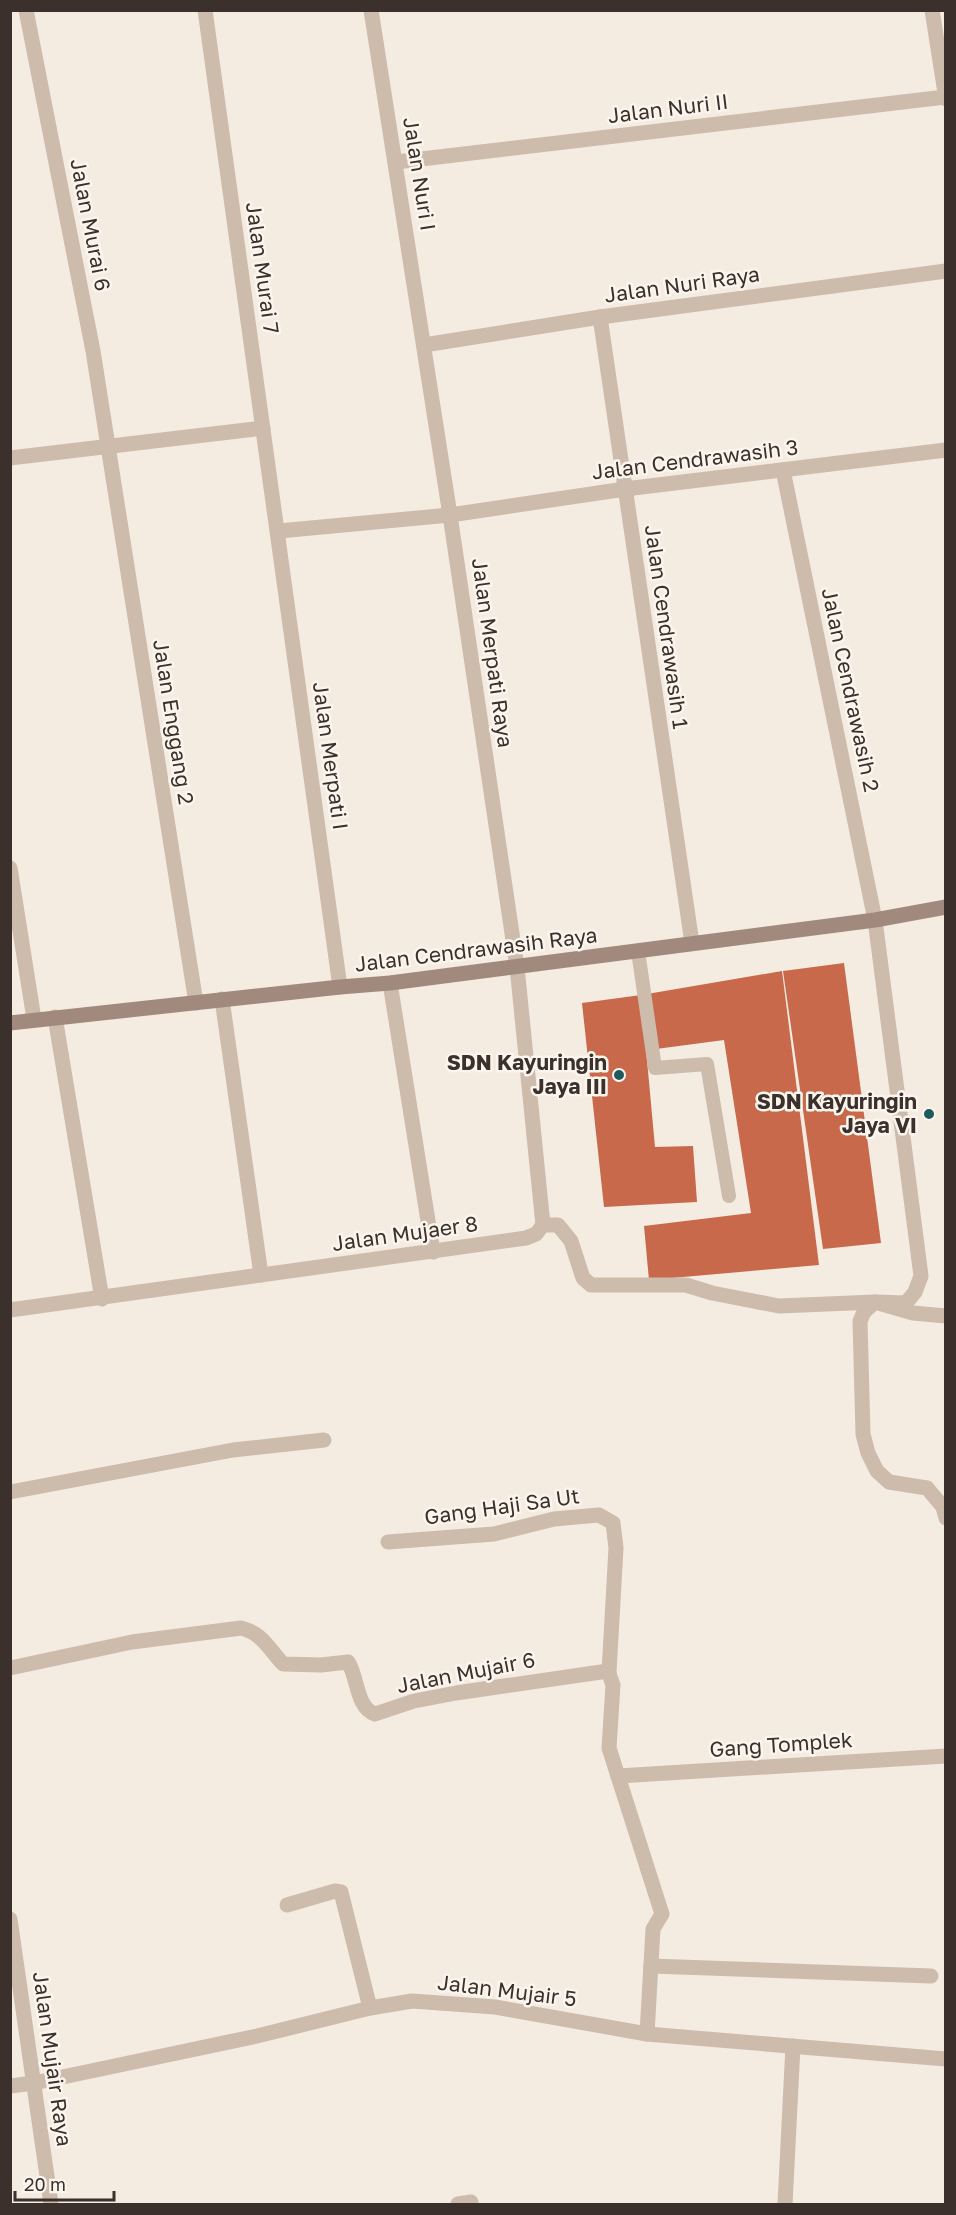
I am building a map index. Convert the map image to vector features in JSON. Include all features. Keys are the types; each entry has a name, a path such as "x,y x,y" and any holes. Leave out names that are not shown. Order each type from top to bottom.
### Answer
{"street":[{"name":"Jalan Murai 6","path":"26,10 93,351 108,448"},
{"name":"Jalan Murai 7","path":"205,10 279,531"},
{"name":"Jalan Nuri I","path":"371,10 424,345"},
{"path":"932,10 945,98"},
{"name":"Jalan Nuri II","path":"396,162 945,98"},
{"name":"Jalan Nuri Raya","path":"424,345 600,317 945,271"},
{"name":"Jalan Cendrawasih 1","path":"600,317 692,943"},
{"name":"Jalan Merpati Raya","path":"424,345 517,967"},
{"path":"10,458 263,428"},
{"name":"Jalan Enggang 2","path":"108,448 196,1003"},
{"name":"Jalan Cendrawasih 3","path":"279,531 450,515 625,489 945,450"},
{"name":"Jalan Cendrawasih 2","path":"783,470 875,920 921,1276 915,1292 906,1303 875,1302"},
{"name":"Jalan Merpati I","path":"279,531 340,987"},
{"path":"10,868 34,1019"},
{"name":"Jalan Cendrawasih Raya","path":"10,1023 390,983 875,920 945,907"},
{"path":"517,967 543,1225 558,1225 572,1241 583,1278 591,1285 687,1285 712,1293 779,1306 875,1302 913,1313 945,1316"},
{"path":"390,983 433,1252"},
{"path":"222,999 261,1275"},
{"path":"55,1017 102,1299"},
{"name":"Jalan Mujaer 8","path":"10,1310 102,1299 526,1238 536,1234 543,1225"},
{"path":"875,1302 864,1312 861,1322 863,1434 868,1453 877,1471 889,1482 927,1488 943,1507 945,1518"},
{"path":"10,1491 233,1450 324,1440"},
{"name":"Gang Haji Sa Ut","path":"388,1542 494,1534 554,1519 599,1515 614,1523 616,1548 609,1672"},
{"name":"Jalan Mujair 6","path":"10,1668 132,1642 241,1628 252,1630 260,1635 283,1664 321,1665 348,1662 363,1705 368,1712 375,1714 414,1701 456,1693 609,1672"},
{"path":"609,1672 614,1685 609,1749 662,1914 653,1929 647,2034"},
{"name":"Gang Tomplek","path":"618,1776 945,1756"},
{"path":"287,1905 334,1891 340,1892 370,2008"},
{"name":"Jalan Mujair Raya","path":"10,1918 51,2205"},
{"path":"651,1966 931,1976"},
{"name":"Jalan Mujair 5","path":"10,2085 34,2083 257,2036 370,2008 412,2001 495,2007 647,2034 945,2059"},
{"path":"785,2205 793,2046"}],"lane":[{"path":"638,951 655,1068 707,1064 729,1196"}],"building":[{"path":"844,963 881,1243 823,1249 783,971"},
{"path":"782,971 819,1265 649,1280 644,1226 751,1213 724,1040 656,1049 647,994"},
{"name":"SDN Kayuringin Jaya III","path":"641,995 655,1147 693,1146 697,1202 604,1207 582,1003"}],"place":[{"name":"SDN Kayuringin Jaya III","path":"619,1075"},
{"name":"SDN Kayuringin Jaya VI","path":"929,1114"}]}
